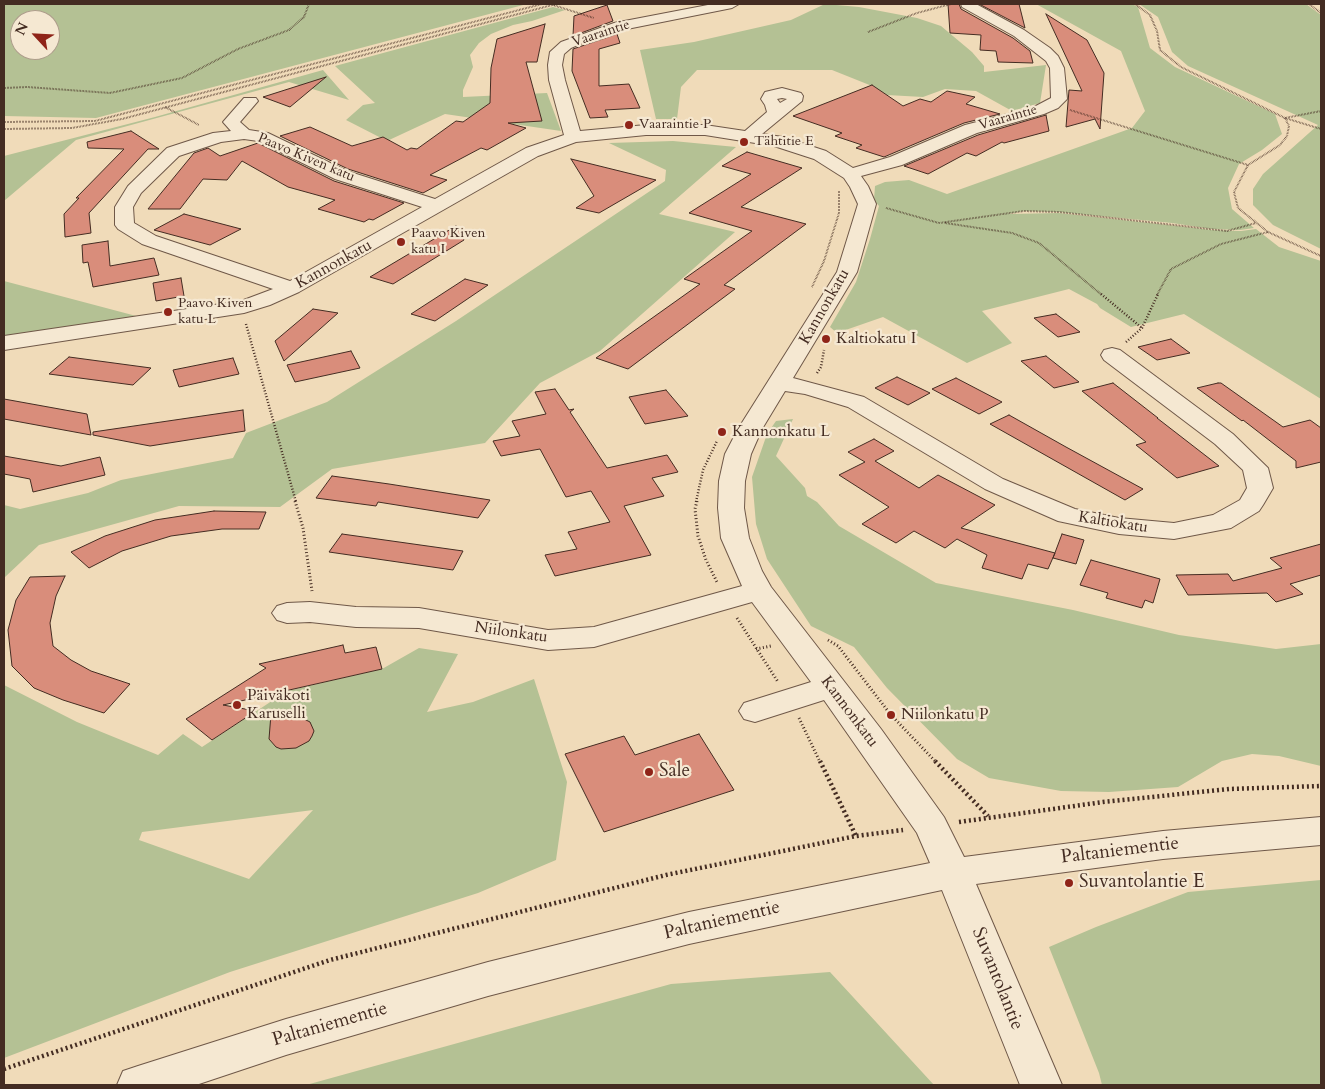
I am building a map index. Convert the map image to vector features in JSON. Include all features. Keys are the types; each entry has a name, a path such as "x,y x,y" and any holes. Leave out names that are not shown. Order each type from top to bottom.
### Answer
{"street":[{"name":"Vaaraintie","path":"574,137 557,80 555,65 558,52 566,45 619,26 732,4"},
{"name":"Vaaraintie","path":"844,180 896,161 970,129 1038,110 1053,104 1059,99 1057,68 1053,59 1045,51 1020,34 967,4"},
{"path":"244,134 231,122 250,101"},
{"path":"749,136 775,112"},
{"name":"Kannonkatu","path":"4,343 244,307 263,301 292,288 532,152 574,137 676,129 705,130 749,136 796,146 820,155 844,180 859,186 867,204 847,272 738,454 732,481 731,508 735,538 748,571 759,592 869,737 932,827 954,873"},
{"name":"Paavo Kiven katu","path":"292,288 149,240 125,225 124,207 134,190 173,152 219,137 244,134 262,137 341,174 438,206"},
{"name":"Kaltiokatu","path":"779,383 808,388 856,402 994,484 1068,515 1119,526 1174,531 1221,522 1250,505 1260,488 1254,468 1224,439 1112,355"},
{"name":"Niilonkatu","path":"299,612 356,617 419,618 548,640 594,637 759,592"},
{"path":"755,711 831,687"},
{"name":"Paltaniementie","path":"138,1085 286,1037 498,977 689,928 954,873 1163,845 1321,831"},
{"name":"Suvantolantie","path":"954,873 1041,1085"}],"path":[{"path":"4,88 27,87 110,93 182,78 238,49 289,30 304,17 309,4"},
{"path":"4,122 96,121 542,4"},
{"path":"4,131 7,129 72,128 122,119 556,4"},
{"path":"868,32 917,13 952,4"},
{"path":"1135,4 1150,15 1157,31 1160,50 1181,67 1285,118 1321,129"},
{"path":"1309,4 1321,13"},
{"path":"552,5 619,26"},
{"path":"1053,104 1248,165"},
{"path":"165,107 219,137"},
{"path":"1285,118 1321,111"},
{"path":"1285,118 1289,126 1287,136 1280,145 1248,165 1234,192 1238,208 1268,232 1321,256"},
{"path":"808,295 824,261 839,212 844,180"},
{"path":"879,206 939,223 1012,233 1039,242 1142,328"},
{"path":"939,223 1024,212 1059,212 1227,231 1256,223"},
{"path":"1112,355 1142,328 1150,308 1172,269 1221,244 1268,232"},
{"path":"245,320 303,528 312,590 299,612"},
{"path":"718,438 703,470 695,509 698,536 706,560 726,601 790,700 856,836"},
{"path":"4,1069 330,960 666,875 856,836 932,827 988,817 1103,802 1229,789 1321,786"}],"green space":[{"path":"4,4 527,4 96,118 4,116"},
{"path":"825,4 859,7 917,18 941,26 972,52 984,66 984,72 1046,65 1040,103 1012,111 976,91 945,89 923,97 887,95 872,86 832,70 697,70 681,87 677,119 656,119 640,50 694,42 791,20"},
{"path":"1036,4 1134,5 1138,7 1150,48 1175,67 1275,114 1282,134 1262,150 1239,164 1228,188 1232,209 1254,228 1240,230 1212,229 1172,223 1059,212 1024,211 1008,214 1059,213 1212,230 1241,231 1256,229 1279,247 1321,261 1321,399 1184,314 1131,327 1100,308 1097,304 1069,289 982,311 1012,343 967,363 883,317 837,333 830,327 856,282 870,239 879,206 874,200 875,186 885,182 909,180 947,194 1132,128 1145,111 1121,51"},
{"path":"1139,4 1306,4 1321,15 1321,249 1273,225 1253,205 1253,189 1263,174 1318,125 1188,66 1172,52 1158,17"},
{"path":"553,7 565,10 513,25 491,34 479,43 470,55 473,67 463,90 463,97 547,93 561,131 445,114 387,141 346,120 363,105 375,103 335,66"},
{"path":"323,70 349,100 289,82 76,140 4,201 4,156 155,117"},
{"path":"673,141 736,147 659,214 735,232 600,351 540,383 485,443 332,469 280,507 179,506 39,545 4,578 4,505 20,509 88,493 121,480 233,458 246,433 327,402 456,321 665,181 666,170 609,143"},
{"path":"4,281 140,317 4,338"},
{"path":"793,419 776,456 805,488 807,496 817,502 839,526 936,583 1073,610 1179,635 1276,649 1321,644 1321,766 1279,756 1252,754 1222,761 1178,787 1109,792 1061,791 989,778 957,759 887,688 854,647 811,626 767,559 756,524 752,477 767,434 776,421"},
{"path":"419,648 458,654 427,712 473,702 534,679 567,782 556,860 478,893 230,972 4,1058 4,685 77,722 158,755 183,734 202,747 287,691 382,669","holes":["313,810 249,879 139,840 142,832"]},
{"path":"1321,880 1321,1085 1102,1085 1099,1073 1049,947 1188,892"},
{"path":"830,972 934,1085 306,1085 671,984"}],"building":[{"path":"948,4 959,4 961,9 1013,38 1030,51 1033,63 998,62 996,51 980,50 981,35 950,33"},
{"path":"979,4 1019,4 1025,28"},
{"path":"607,5 613,21 573,36 574,16"},
{"path":"1046,14 1087,40 1104,73 1100,129 1095,119 1066,127 1069,90 1082,91"},
{"path":"545,24 537,62 526,62 542,121 508,123 526,128 487,150 481,148 430,175 447,180 423,193 348,169 280,136 310,127 352,146 383,137 407,150 411,148 417,149 456,121 463,122 490,103 491,68 497,39"},
{"path":"617,34 620,43 599,49 599,86 629,84 640,108 605,110 608,117 590,118 572,71 573,49"},
{"path":"326,77 290,107 263,97"},
{"path":"872,85 903,106 920,99 931,102 947,91 975,97 966,104 1000,114 964,123 884,157 856,148 862,145 835,136 842,133 793,116"},
{"path":"1046,115 1049,131 1002,142 976,156 967,153 928,174 904,166 978,135"},
{"path":"131,131 159,149 148,149 89,213 91,233 65,237 64,214 79,198 76,198 124,149 88,148 87,142"},
{"path":"258,143 334,181 404,203 373,220 369,219 364,222 318,209 335,200 288,187 242,161 227,180 203,179 180,209 148,209 194,153 208,148 220,156"},
{"path":"747,152 802,168 741,207 806,224 724,285 735,289 628,369 596,358 700,284 684,279 752,231 689,213 751,174 722,166"},
{"path":"571,159 656,180 599,213 576,208 594,196"},
{"path":"184,214 241,229 210,245 154,230"},
{"path":"456,226 464,240 393,284 370,277"},
{"path":"108,241 110,266 154,258 159,275 93,287 88,262 83,263 82,245"},
{"path":"181,278 184,296 156,301 153,283"},
{"path":"465,279 488,285 435,321 411,314"},
{"path":"313,309 338,313 284,361 275,341"},
{"path":"1056,314 1080,332 1058,337 1034,318"},
{"path":"1171,339 1190,353 1157,360 1138,347"},
{"path":"351,351 360,368 295,382 287,365"},
{"path":"1046,356 1079,382 1054,388 1021,361"},
{"path":"69,357 151,368 133,385 49,374"},
{"path":"233,358 239,374 179,387 173,370"},
{"path":"897,377 930,393 908,405 875,388"},
{"path":"956,378 1002,402 979,414 932,389"},
{"path":"1113,383 1219,466 1177,478 1136,445 1146,442 1082,391"},
{"path":"1221,383 1283,427 1310,420 1321,428 1321,462 1296,468 1296,461 1243,420 1197,388"},
{"path":"555,389 569,410 574,409 570,412 607,468 667,455 678,472 652,478 664,496 624,506 651,555 555,576 545,555 577,549 568,532 610,522 591,491 566,497 540,449 501,456 493,441 520,436 512,421 546,414 535,392"},
{"path":"666,390 688,416 645,424 629,397"},
{"path":"4,399 87,414 91,435 4,419"},
{"path":"243,410 245,431 150,446 93,435 93,432"},
{"path":"1009,415 1143,489 1125,500 990,424"},
{"path":"874,439 894,451 875,461 919,488 938,475 995,505 961,528 1055,553 1048,569 1028,564 1022,579 982,568 987,555 957,539 945,548 914,531 896,543 862,524 889,507 839,475 865,462 848,452"},
{"path":"4,456 61,466 100,457 105,475 33,492 30,479 4,474"},
{"path":"332,476 490,500 478,518 378,502 376,506 316,498"},
{"path":"214,511 266,512 259,529 222,529 171,536 122,551 89,568 71,552 105,536 155,520"},
{"path":"342,534 463,551 453,570 329,552"},
{"path":"1062,534 1084,540 1076,564 1053,558"},
{"path":"1321,544 1321,575 1290,584 1303,594 1276,602 1267,593 1188,595 1176,575 1228,574 1233,581 1282,568 1270,558"},
{"path":"1091,560 1160,579 1153,603 1145,600 1142,608 1106,598 1108,593 1080,585"},
{"path":"65,576 56,596 50,623 53,646 71,660 91,671 130,684 104,713 63,700 34,688 12,666 8,630 16,600 30,577"},
{"name":"Päiväkoti Karuselli","path":"343,645 345,653 376,647 382,669 223,705 256,711 212,740 186,719 266,668 259,664"},
{"path":"271,714 304,719 310,722 314,731 309,741 296,748 281,749 276,747 269,739"},
{"name":"Sale","path":"699,734 734,790 604,832 565,754 624,736 635,755"}],"place":[{"name":"Vaaraintie P","path":"629,125"},
{"name":"Tähtitie E","path":"744,142"},
{"name":"Paavo Kiven katu I","path":"401,242"},
{"name":"Paavo Kiven katu L","path":"168,312"},
{"name":"Kaltiokatu I","path":"826,339"},
{"name":"Kannonkatu L","path":"722,432"},
{"name":"Päiväkoti Karuselli","path":"237,705"},
{"name":"Niilonkatu P","path":"891,715"},
{"name":"Sale","path":"649,772"},
{"name":"Suvantolantie E","path":"1069,883"}]}
